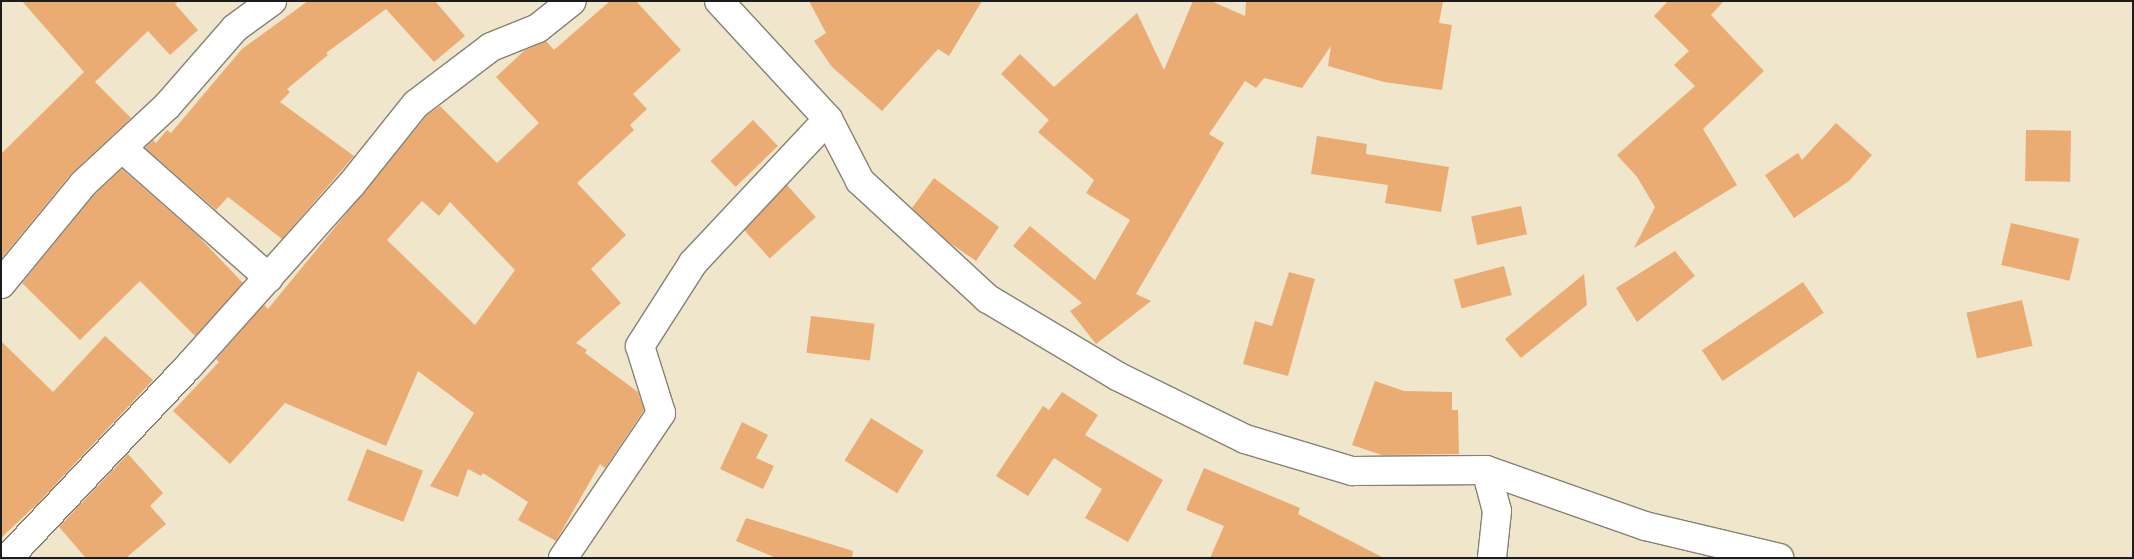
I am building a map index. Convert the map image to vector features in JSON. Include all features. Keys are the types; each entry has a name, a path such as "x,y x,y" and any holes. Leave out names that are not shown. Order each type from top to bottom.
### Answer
{"street":[{"path":"1,284 83,184 167,106 235,28 272,1"},
{"path":"8,558 269,278 351,185 416,104 491,47 538,28 572,1"},
{"path":"719,1 828,119 860,181 988,299 1117,376 1245,439 1352,471 1486,470 1645,526 1779,558"},
{"path":"563,558 661,413 640,346 693,263 828,119"},
{"path":"122,148 269,278"},
{"path":"1486,470 1496,510 1492,558"}],"building":[{"path":"22,1 179,1 175,4 198,30 170,55 148,31 95,82 131,118 71,174 1,259 1,154 84,72"},
{"path":"308,1 435,1 465,36 434,62 386,9 326,53 328,55 287,89 290,92 280,102 354,156 282,239 228,197 216,210 145,148 153,140 156,143 167,130 171,133 242,49"},
{"path":"610,1 636,1 681,50 633,94 647,109 630,125 634,130 577,183 626,235 591,269 621,303 576,343 587,350 585,353 638,392 644,410 605,468 600,464 556,541 518,520 528,502 483,473 481,476 468,469 458,497 430,486 474,413 418,371 386,446 285,403 230,464 173,411 219,362 216,359 264,305 268,309 427,115 440,106 497,163 539,123 496,77 525,50 546,41 554,50","holes":["422,201 439,216 450,202 515,270 475,325 387,240"]},
{"path":"809,1 982,1 949,56 938,49 882,111 832,67 814,41 826,33"},
{"path":"1193,1 1211,1 1245,16 1246,1 1443,1 1439,23 1452,25 1442,90 1384,82 1328,66 1331,46 1302,88 1264,78 1256,88 1245,81 1209,134 1224,143 1136,294 1151,301 1096,344 1070,311 1082,303 1013,246 1030,226 1095,280 1130,220 1086,193 1094,180 1038,132 1049,120 1001,74 1020,54 1054,87 1137,13 1164,70"},
{"path":"1668,1 1724,1 1711,15 1764,71 1703,129 1737,185 1634,248 1655,207 1637,177 1617,155 1695,86 1674,65 1689,51 1654,16"},
{"path":"753,120 778,146 736,187 711,161"},
{"path":"1836,123 1872,155 1849,181 1794,218 1765,175 1798,153 1802,160"},
{"path":"2026,130 2071,131 2070,182 2025,181"},
{"path":"1317,136 1367,144 1366,154 1449,167 1441,212 1385,203 1388,185 1311,174"},
{"path":"122,169 198,236 243,283 195,336 140,281 80,340 22,283 94,195"},
{"path":"934,178 999,227 976,261 950,243 912,208"},
{"path":"787,185 816,217 770,258 741,226"},
{"path":"1521,206 1527,234 1477,245 1471,217"},
{"path":"2011,223 2079,239 2070,281 2001,265"},
{"path":"1675,251 1695,276 1637,322 1616,288"},
{"path":"1504,266 1512,295 1462,308 1454,279"},
{"path":"1289,272 1315,279 1288,376 1243,364 1255,321 1272,326"},
{"path":"1584,274 1587,305 1521,358 1505,339"},
{"path":"1803,282 1824,313 1723,381 1702,350"},
{"path":"2022,300 2033,346 1977,359 1966,313"},
{"path":"811,316 875,324 870,361 806,353"},
{"path":"105,336 153,380 38,503 1,538 1,341 53,392"},
{"path":"1375,381 1404,391 1452,392 1452,410 1458,410 1459,454 1382,455 1352,445"},
{"path":"1062,392 1098,415 1085,435 1163,480 1128,542 1085,518 1102,489 1054,458 1028,496 996,476 1043,406 1049,410"},
{"path":"871,418 924,451 897,493 845,460"},
{"path":"742,422 768,435 756,458 774,466 763,489 720,469"},
{"path":"367,449 423,471 403,522 347,500"},
{"path":"128,454 163,493 150,506 166,524 126,558 86,558 59,527"},
{"path":"1204,468 1300,508 1298,514 1384,558 1210,558 1224,526 1186,510"},
{"path":"746,518 853,551 852,558 776,558 736,541"}]}
